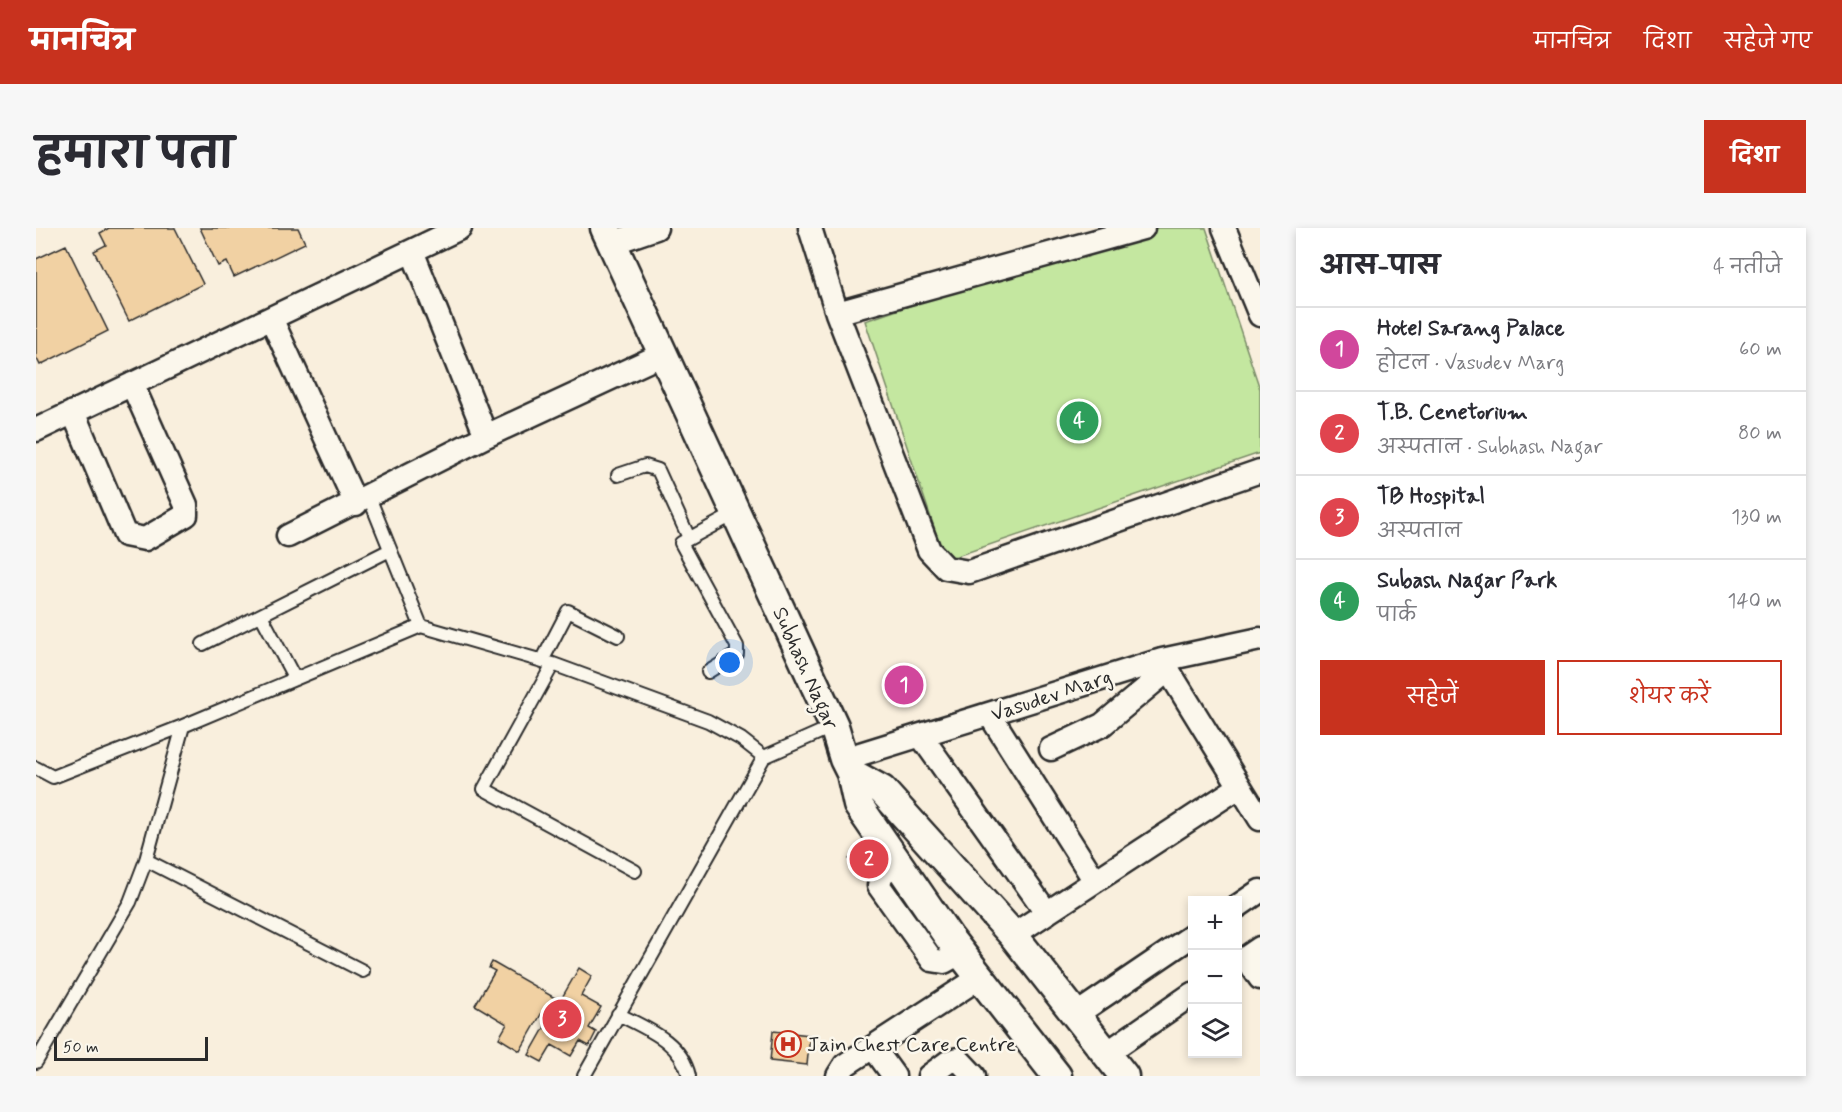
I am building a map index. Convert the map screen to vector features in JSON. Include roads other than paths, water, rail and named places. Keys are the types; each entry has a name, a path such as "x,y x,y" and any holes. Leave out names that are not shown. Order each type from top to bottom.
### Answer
{"street":[{"path":"36,430 460,228"},
{"path":"608,236 656,228"},
{"path":"810,228 837,313 929,550 946,568 969,572 1260,471"},
{"path":"837,313 1143,228"},
{"path":"1224,228 1260,315"},
{"name":"Subhash Nagar","path":"608,236 834,726 858,805 962,952 1057,1076"},
{"path":"412,251 486,436"},
{"path":"271,318 362,501"},
{"path":"288,536 362,501 486,436 663,354"},
{"path":"73,412 125,535 145,539 181,520 186,515 186,505 132,384"},
{"name":"Vasudev Marg","path":"847,766 921,736 1260,639"},
{"path":"1051,749 1102,725 1165,665 1260,819"},
{"path":"990,715 1095,881"},
{"path":"921,736 1047,913"},
{"path":"847,766 882,790 1013,934 1124,1076"},
{"path":"1013,934 1239,787"},
{"path":"1242,903 1260,891"},
{"path":"1077,1014 1188,939"},
{"path":"1248,956 1260,978"},
{"path":"838,1076 844,1065 982,976"},
{"path":"1107,1053 1188,997"},
{"path":"873,1047 894,1076"},
{"path":"929,1076 948,1062 958,1059 974,1076"}],"lane":[{"path":"618,475 645,466 658,470 689,538"},
{"path":"362,501 390,550 421,626"},
{"path":"708,672 737,654 737,646 681,543 736,513"},
{"path":"203,644 390,550"},
{"path":"618,636 568,611 547,662 484,789 635,871"},
{"path":"261,615 295,679"},
{"path":"36,768 53,777 183,726 421,626 547,662 708,721 741,739 764,757"},
{"path":"36,1062 130,902 146,860 183,726"},
{"path":"584,1076 764,757 834,726"},
{"path":"146,860 363,971"},
{"path":"618,1014 657,1034 679,1051 689,1076"}],"place":[{"name":"Subash Nagar Park","path":"1079,421"},
{"name":"Hotel Sarang Palace","path":"904,685"},
{"name":"T.B. Cenetorium","path":"869,859"},
{"name":"TB Hospital","path":"562,1019"},
{"name":"Jain Chest Care Centre","path":"788,1044"}]}
